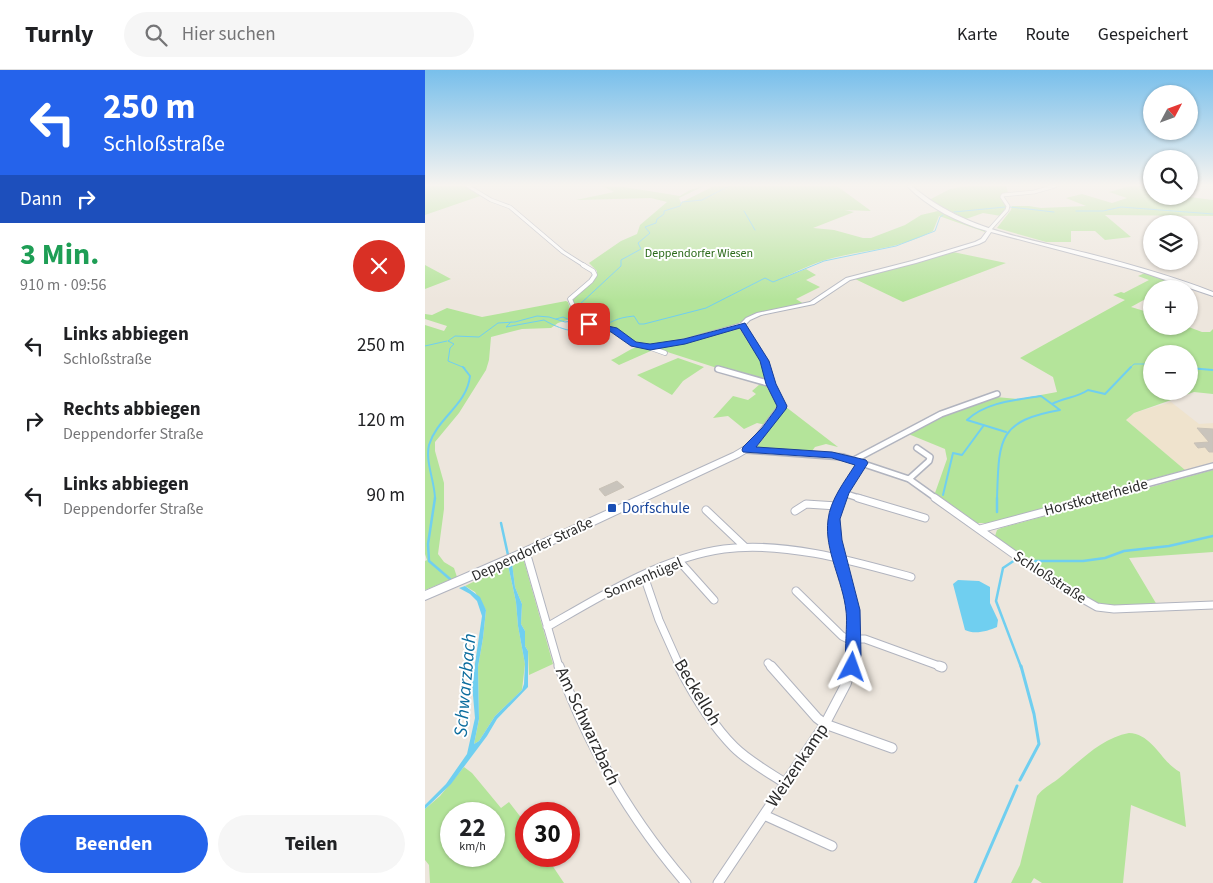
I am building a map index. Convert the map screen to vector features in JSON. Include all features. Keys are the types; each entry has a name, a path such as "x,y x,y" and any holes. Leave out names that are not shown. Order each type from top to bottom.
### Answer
{"street":[{"path":"530,224 563,252 593,271 595,275 591,281 570,299 577,319 590,325 607,328 619,333 634,344 650,347 665,353"},
{"path":"976,224 1145,270 1213,294"},
{"path":"650,347 685,342 742,325 748,318 759,314 812,303 824,297 836,285 847,278 914,262 977,243 983,240 995,224"},
{"name":"Deppendorfer Straße","path":"425,596 747,450 756,442 781,409 781,402 771,384 765,361 742,325"},
{"path":"717,369 771,384"},
{"path":"858,461 941,414 997,394"},
{"path":"909,479 929,461 930,457 927,453 917,448"},
{"name":"Schloßstraße","path":"747,450 832,455 858,461 909,479 1053,582 1097,607 1114,609 1213,605"},
{"name":"Weizenkamp","path":"718,883 825,724 846,684 852,667 853,610 835,540 834,519 837,506 858,461"},
{"name":"Horstkotterheide","path":"980,530 1213,466"},
{"path":"843,493 925,518"},
{"path":"795,510 806,504 837,506"},
{"path":"706,510 745,547"},
{"name":"Sonnenhügel","path":"547,627 603,595 644,576 710,552 745,547 840,558"},
{"name":"Am Schwarzbach","path":"525,552 558,663 583,725 614,784 645,831 686,883"},
{"path":"840,558 911,577"},
{"path":"680,562 714,600"},
{"name":"Beckelloh","path":"644,576 665,633 690,686 708,715 734,746 752,762 785,783"},
{"path":"796,591 841,636 848,639 865,639 942,667"},
{"path":"768,663 817,718 825,724 892,748"},
{"path":"764,815 832,846"}],"shaded area":[{"path":"1171,402 1199,424 1213,423 1213,463 1185,470 1126,420 1134,413"}],"green space":[{"name":"Deppendorfer Wiesen","path":"823,224 813,228 834,230 863,238 871,238 907,224 936,224 933,231 907,242 823,261 782,278 806,269 816,275 806,280 820,287 796,299 804,304 752,315 737,324 684,340 650,346 636,343 618,330 592,323 594,320 581,319 582,315 577,313 572,301 597,275 597,271 589,263 621,241 637,234 640,225"},
{"name":"Deppendorfer Wiesen","path":"962,224 970,224 985,230 985,232"},
{"path":"1000,224 1116,224 1131,237 1105,240 1095,231 1071,231 1071,242 1046,242 997,228"},
{"path":"953,252 1006,263 903,302 853,278"},
{"path":"425,265 451,279 425,289"},
{"path":"1145,273 1165,280 1149,280 1138,276"},
{"path":"1143,283 1143,300 1131,307 1143,311 1143,335 1198,335 1198,330 1210,332 1213,329 1213,394 1198,392 1198,345 1143,345 1143,400 1171,400 1134,413 1126,420 1185,470 989,523 977,523 935,493 947,459 945,449 906,433 983,400 996,397 1019,399 1057,392 1053,377 1020,358 1125,300 1113,295 1121,292 1124,293"},
{"path":"566,301 573,318 558,323 551,328 522,329 491,337 486,370 459,413 435,442 435,451 444,483 444,509 438,554 444,562 454,568 457,577 425,590 425,561 427,560 425,554 425,325 444,331 447,326 425,319 425,314 432,315 447,308 482,317"},
{"path":"734,327 740,328 762,360 768,382 655,348 685,342"},
{"path":"637,347 653,350 619,365 611,360 630,350"},
{"path":"678,358 704,367 683,381 672,395 637,375"},
{"path":"760,384 766,386 779,406 766,425 757,423 744,429 728,416 713,418 733,396 748,400 756,394 752,391"},
{"path":"786,407 838,447 826,444 815,447 812,451 759,449 756,447"},
{"path":"1213,470 1213,552 1129,558 1157,605 1113,607 1092,602 1056,581 995,536 997,530 1001,528"},
{"path":"518,560 524,561 553,664 529,675 525,631 521,624 522,604 515,587 512,563"},
{"path":"508,565 516,602 525,664 522,690 495,716 479,741 474,744 479,719 478,667 486,610 475,592 465,586"},
{"path":"1129,733 1144,738 1151,743 1167,762 1180,772 1186,827 1131,805 1123,883 1042,883 1034,878 1031,883 1011,883 1020,865 1037,796 1100,745"},
{"path":"464,767 472,773 496,802 440,802 440,867 505,867 505,805 509,802 515,810 515,867 553,867 564,883 430,883 429,865 425,860 425,809 440,796"}],"water":[{"path":"512,563 515,587 522,604 521,624 525,631 525,646 528,651 528,687 497,719 487,736 451,784 425,809 425,805 446,784 467,754 475,718 472,684 482,616 477,601 470,594 459,588 465,586 480,597 486,610 478,667 479,719 474,744 479,741 495,716 522,690 525,664 516,602 508,565"},
{"path":"958,580 979,581 990,587 990,603 998,620 997,627 977,632 965,630 953,584"}],"building":[{"path":"1197,428 1213,429 1213,452 1209,452 1205,447 1198,448 1194,443 1209,442"},
{"path":"617,481 624,487 605,496 599,489"}],"waterway":[{"name":"Schwarzbach","path":"586,317 578,309 579,305 621,266 621,260 641,249 638,243 650,233 645,227 653,224"},
{"path":"751,224 755,230"},
{"path":"586,331 627,317 634,316 639,324 644,324 706,308 765,278 773,282 824,261 896,246 935,231 938,224"},
{"name":"Schwarzbach","path":"511,322 537,316 549,317 565,322 573,321"},
{"name":"Schwarzbach","path":"556,319 563,317 572,321"},
{"name":"Schwarzbach","path":"580,318 586,317"},
{"path":"586,317 604,318 588,327 586,331"},
{"path":"511,322 506,327 544,320 563,329 586,331"},
{"name":"Schwarzbach","path":"463,367 448,361 450,348 454,344 448,341 455,336 479,337 498,323 511,322"},
{"path":"425,346 447,341"},
{"path":"1131,367 1134,364 1143,364"},
{"name":"Schwarzbach","path":"435,499 428,458 429,445 438,427 458,403 468,386 470,376 463,367"},
{"path":"1052,404 1088,390 1105,394 1131,367"},
{"path":"1198,369 1213,370"},
{"path":"984,425 967,420 983,409 1012,401 1041,396 1060,410 1024,420 1013,427 1001,448 997,499"},
{"path":"943,495 953,453 962,455 984,425"},
{"path":"984,425 1006,432"},
{"name":"Schwarzbach","path":"435,499 428,544 429,561 450,579"},
{"path":"997,499 997,512"},
{"path":"501,523 508,555"},
{"path":"1029,561 1083,561 1105,558 1124,551 1169,546 1213,536"},
{"path":"1019,562 1015,560 1003,568 996,601 1021,667"},
{"path":"1020,780 1039,744 1034,714 1021,666"},
{"path":"975,883 1017,786"}],"place":[{"name":"Dorfschule","path":"612,508"}],"route":[{"path":"589,324 614,330 638,346 650,347 685,342 742,325 765,361 771,384 782,406 766,430 747,450 832,455 862,463 843,493 834,519 835,540 850,592 853,610 854,655 852,667"}]}
